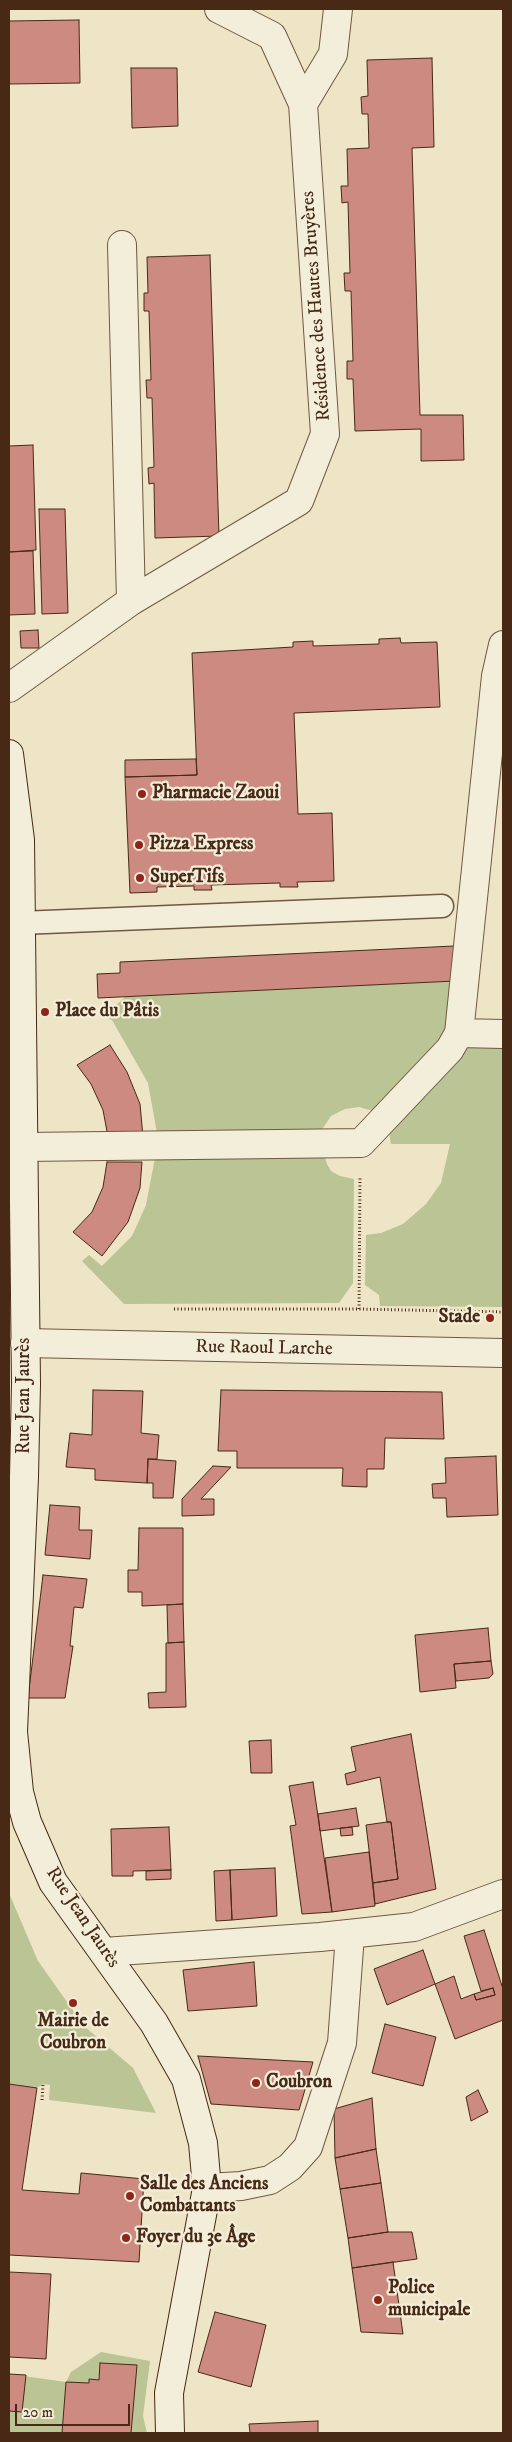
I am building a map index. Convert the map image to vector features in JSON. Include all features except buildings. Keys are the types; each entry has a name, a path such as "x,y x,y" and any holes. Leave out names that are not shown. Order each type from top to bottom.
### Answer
{"street":[{"name":"Résidence des Hautes Bruyères","path":"9,688 131,601 299,501 325,434 303,104 272,36 220,9"},
{"path":"303,104 333,54 338,9"},
{"path":"122,245 131,601"},
{"path":"23,1147 361,1143 450,1049 459,1033 496,676 503,645"},
{"name":"Rue Jean Jaurès","path":"9,754 20,840 25,1343 17,1384 24,1477 13,1732 19,1792 27,1822 53,1882 154,2023 186,2078 203,2143 207,2188 169,2393 170,2433"},
{"path":"459,1033 503,1034"},
{"name":"Rue Raoul Larche","path":"25,1343 503,1353"},
{"path":"104,1952 350,1935 414,1927 503,1894"},
{"path":"207,2188 241,2186 270,2180 290,2167 308,2147 342,2043 350,1935"}],"lane":[{"path":"20,922 442,906"}],"path":[{"path":"361,1143 358,1309 503,1312"},
{"path":"42,2100 43,2084"}],"green space":[{"path":"455,981 448,1031 373,1111 359,1107 345,1109 331,1116 321,1131 157,1133 148,1083 112,1020 104,1016 125,997"},
{"path":"503,1044 503,1307 380,1306 379,1295 365,1285 366,1235 381,1233 403,1224 426,1204 441,1183 450,1144 391,1144 388,1126 463,1047"},
{"path":"324,1154 331,1171 340,1176 354,1179 353,1283 339,1303 124,1304 82,1261 89,1255 102,1266 132,1236 146,1205 155,1158"},
{"path":"9,1893 38,1961 84,2026 133,2068 156,2113 49,2100 50,2085 43,2084 37,2088 9,2084"},
{"path":"101,2352 150,2361 143,2416 147,2433 9,2433 9,2374 66,2382 71,2372"}],"place":[{"name":"Pharmacie Zaoui","path":"142,794"},
{"name":"Pizza Express","path":"139,845"},
{"name":"SuperTifs","path":"140,878"},
{"name":"Place du Pâtis","path":"45,1012"},
{"name":"Stade","path":"490,1318"},
{"name":"Mairie de Coubron","path":"73,2003"},
{"name":"Coubron","path":"256,2083"},
{"name":"Salle des Anciens Combattants","path":"130,2196"},
{"name":"Foyer du 3e Âge","path":"126,2238"},
{"name":"Police municipale","path":"378,2300"}]}
